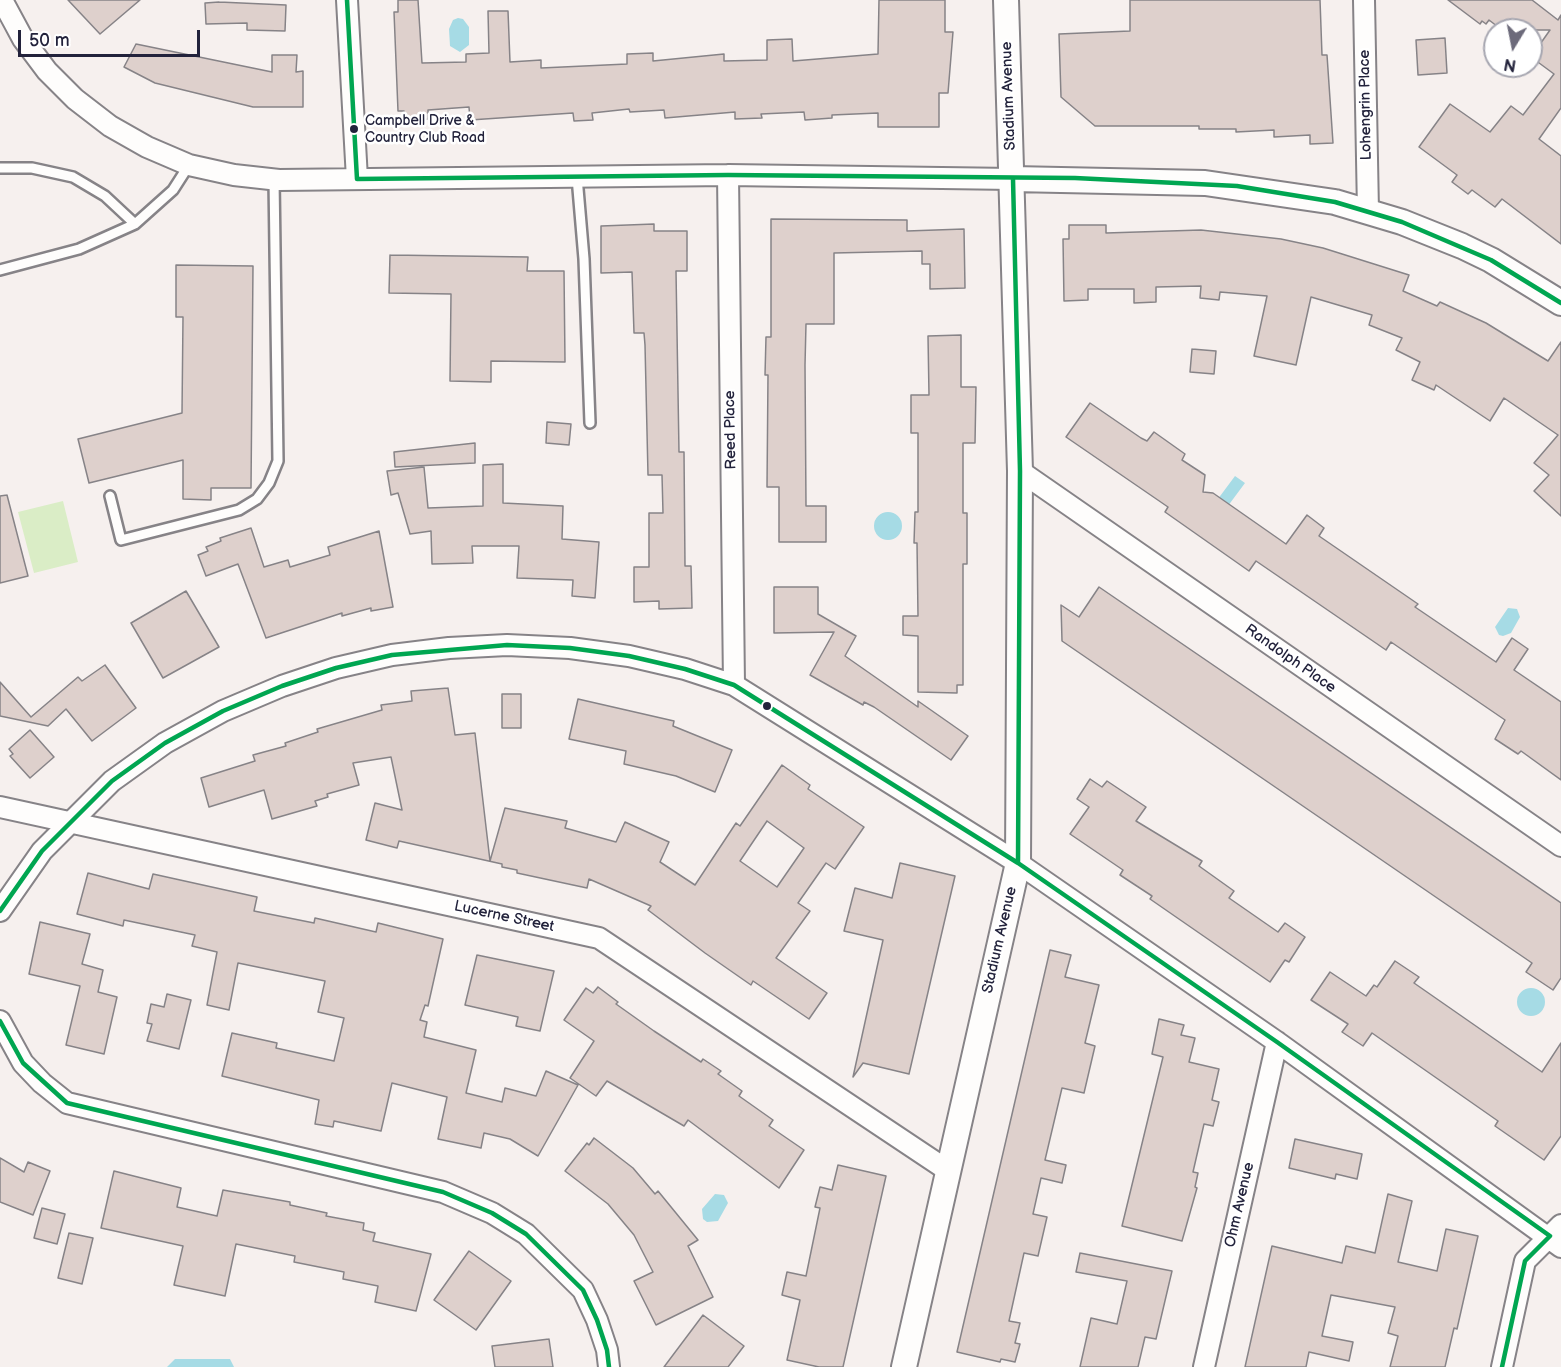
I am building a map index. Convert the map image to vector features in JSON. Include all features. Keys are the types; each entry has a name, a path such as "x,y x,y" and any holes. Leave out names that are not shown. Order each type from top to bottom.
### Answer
{"street":[{"path":"348,0 357,179"},
{"name":"Stadium Avenue","path":"904,1367 1018,863 1020,471 1006,0"},
{"name":"Lohengrin Place","path":"1364,0 1368,211"},
{"path":"2,4 41,63 75,99 128,137 189,165 234,175 274,179 728,176 1013,178 1204,183 1302,196 1368,211 1472,251 1561,303"},
{"name":"Reed Place","path":"728,176 734,685"},
{"name":"Randolph Place","path":"1020,471 1561,846"},
{"path":"0,911 42,851 112,781 165,743 223,711 282,686 336,668 392,655 449,648 507,645 570,648 629,656 686,669 734,685 1018,863 1557,1236 1525,1261 1502,1367"},
{"name":"Lucerne Street","path":"0,807 599,938 947,1170"},
{"path":"0,1021 23,1063 42,1083 67,1103 443,1192 492,1213 526,1234 583,1290 608,1359 620,1367"},
{"name":"Ohm Avenue","path":"1204,1367 1277,1042"}],"lane":[{"path":"0,270 79,249 135,224 173,190 189,165"},
{"path":"0,168 32,168 73,177 105,196 135,224"},
{"path":"577,177 584,259 590,423"},
{"path":"110,496 121,540 239,510 257,499 269,483 278,461 274,179"}],"green space":[{"path":"63,501 78,562 34,573 18,512"}],"water":[{"path":"463,19 469,27 469,45 460,52 450,46 449,29 453,20"},
{"path":"1235,476 1245,483 1219,518 1209,511"},
{"path":"888,512 898,516 902,526 898,536 888,540 878,536 874,526 878,516"},
{"path":"1508,608 1517,609 1520,617 1511,633 1499,635 1495,627"},
{"path":"1531,988 1541,992 1545,1002 1541,1012 1531,1016 1521,1012 1517,1002 1521,992"},
{"path":"715,1194 724,1195 728,1203 718,1221 707,1222 703,1219 702,1209"},
{"path":"175,1359 230,1359 234,1367 167,1367"}],"building":[{"path":"68,0 140,0 100,34"},
{"path":"398,0 418,0 422,63 466,62 466,54 489,53 488,11 508,11 510,62 541,60 541,68 627,64 627,54 653,53 653,61 724,54 724,61 767,60 767,40 792,39 793,61 878,54 879,0 945,0 945,32 953,32 948,93 939,93 939,127 878,127 878,113 832,115 832,118 805,120 804,112 761,114 762,118 735,119 735,112 665,118 664,110 630,112 629,109 592,113 593,120 574,121 573,113 470,120 469,107 428,110 428,119 404,120 404,111 398,111 394,12 398,12"},
{"path":"1130,0 1320,0 1322,55 1327,55 1333,143 1310,144 1310,135 1274,137 1274,130 1236,132 1236,129 1199,129 1199,126 1095,126 1061,97 1059,34 1130,31"},
{"path":"1448,0 1532,0 1558,20 1561,15 1561,108 1539,139 1561,156 1561,244 1502,199 1495,207 1472,190 1468,194 1452,182 1457,175 1419,147 1450,104 1490,132 1511,106 1523,115 1554,74 1543,66 1543,40 1550,30 1543,30 1543,18 1483,18 1480,24"},
{"path":"205,3 286,5 285,31 247,30 247,23 206,24"},
{"path":"1445,38 1447,73 1418,75 1416,40"},
{"path":"136,44 272,72 272,55 297,55 296,72 303,71 303,107 253,107 155,83 124,67"},
{"path":"771,219 907,220 907,231 964,229 965,288 930,289 930,264 922,264 922,251 834,253 834,324 806,324 806,506 826,506 826,542 779,542 779,487 767,487 768,375 765,375 766,337 771,337"},
{"path":"654,224 654,231 687,231 687,271 676,271 679,452 684,452 685,566 691,566 692,608 659,609 659,601 634,602 634,567 649,567 649,513 663,513 662,475 648,475 645,345 644,333 634,333 632,272 601,273 601,226"},
{"path":"1069,225 1106,225 1106,233 1201,230 1281,239 1323,248 1409,275 1403,291 1437,306 1440,302 1486,323 1548,361 1561,342 1561,516 1534,491 1549,475 1534,463 1558,435 1504,398 1490,421 1436,385 1434,390 1412,380 1420,362 1396,350 1402,338 1369,325 1372,315 1311,297 1296,365 1254,356 1267,296 1220,292 1219,300 1200,298 1201,286 1156,287 1156,302 1134,303 1134,289 1088,289 1088,300 1064,301 1063,239 1069,239"},
{"path":"390,255 528,257 527,271 564,271 565,362 491,361 491,382 450,381 451,294 389,293"},
{"path":"176,265 253,266 251,488 211,488 211,500 183,499 183,460 89,483 78,439 182,413 183,317 176,317"},
{"path":"961,335 961,387 976,387 975,443 963,443 963,513 967,513 967,564 963,564 963,685 957,685 957,693 918,692 918,636 903,635 903,616 918,616 917,543 914,543 915,512 918,512 918,433 911,433 911,395 929,395 928,336"},
{"path":"1192,349 1216,351 1214,374 1190,372"},
{"path":"1090,403 1141,438 1147,441 1154,432 1185,454 1182,460 1205,475 1203,492 1213,493 1286,544 1307,515 1324,528 1319,536 1418,604 1415,607 1496,662 1512,638 1528,649 1514,670 1561,702 1561,780 1521,751 1518,754 1495,739 1505,720 1391,642 1386,650 1256,561 1249,571 1165,512 1168,507 1066,437"},
{"path":"547,422 571,424 569,445 546,443"},
{"path":"475,443 475,463 395,467 394,452"},
{"path":"503,464 503,503 563,506 562,539 599,542 595,598 572,596 573,580 517,578 519,546 472,546 473,563 432,564 431,531 410,534 398,493 391,495 387,471 424,467 428,508 483,506 483,465"},
{"path":"7,495 28,576 0,583 0,496"},
{"path":"251,528 264,567 288,560 290,567 330,555 328,547 379,531 393,607 371,611 371,608 342,616 342,613 266,638 238,564 206,576 198,555 208,551 206,547 221,541 220,538"},
{"path":"774,587 818,587 818,614 856,636 845,656 918,707 918,701 968,736 951,760 874,707 864,702 863,705 810,675 834,632 774,633"},
{"path":"1099,587 1561,903 1561,978 1553,990 1526,972 1532,963 1062,641 1061,605 1079,617"},
{"path":"186,591 219,647 163,678 131,623"},
{"path":"105,665 136,708 92,741 66,709 48,726 0,716 0,682 31,717 78,677 82,681"},
{"path":"448,688 455,735 475,733 490,861 505,808 567,821 565,828 616,842 625,822 669,842 660,862 695,885 736,823 740,826 782,765 810,785 808,789 864,827 835,869 826,863 798,903 810,911 776,958 827,993 809,1019 753,981 751,985 705,953 648,910 651,906 589,879 587,888 517,873 517,870 502,867 502,864 399,841 397,848 366,840 375,803 402,810 391,757 353,763 359,785 327,794 328,797 315,801 317,806 272,819 264,790 209,807 201,778 255,761 253,755 286,746 285,743 318,732 317,729 382,710 381,705 412,701 411,691","holes":["767,821 804,848 777,887 740,861"]},
{"path":"502,694 521,694 521,728 502,728"},
{"path":"578,699 674,721 673,726 732,750 715,792 676,776 624,764 626,751 569,739"},
{"path":"30,730 54,757 30,778 10,756 13,754 9,749"},
{"path":"1090,779 1102,787 1107,781 1146,807 1136,821 1202,861 1199,866 1234,891 1229,898 1278,932 1285,923 1305,937 1289,962 1285,960 1270,982 1150,899 1152,896 1120,875 1123,870 1070,834 1089,807 1077,799"},
{"path":"900,863 955,876 909,1074 863,1063 853,1077 883,940 844,931 855,888 892,898"},
{"path":"88,873 149,889 153,874 257,897 254,911 314,923 315,918 376,932 378,923 443,939 428,1006 425,1005 420,1020 427,1022 424,1037 476,1050 466,1093 502,1102 505,1088 536,1096 546,1071 578,1085 538,1156 510,1139 484,1133 481,1148 438,1139 447,1097 392,1083 381,1131 334,1121 333,1127 315,1124 319,1100 222,1076 232,1033 277,1043 276,1048 334,1061 344,1018 318,1012 325,981 238,963 229,1010 207,1005 217,952 192,946 195,935 124,920 123,926 77,914"},
{"path":"40,922 90,934 82,964 103,970 98,992 117,997 104,1054 66,1045 80,986 29,974"},
{"path":"1050,950 1071,955 1065,977 1099,985 1085,1043 1095,1046 1084,1093 1062,1088 1045,1160 1066,1165 1062,1183 1041,1178 1033,1214 1047,1217 1038,1256 1024,1253 1009,1321 1020,1323 1015,1343 1020,1344 1015,1362 1001,1359 1000,1362 957,1352"},
{"path":"477,955 554,971 540,1031 516,1026 518,1017 465,1005"},
{"path":"1395,961 1419,977 1414,983 1542,1072 1561,1043 1561,1136 1544,1160 1495,1126 1498,1121 1372,1033 1363,1046 1342,1032 1348,1024 1311,1000 1330,972 1366,996 1374,985 1377,987"},
{"path":"598,987 618,1002 616,1004 654,1031 701,1062 703,1059 721,1071 718,1074 742,1091 739,1096 773,1120 769,1126 804,1150 779,1188 688,1120 684,1126 607,1081 596,1096 570,1078 594,1041 564,1020 586,988 593,993"},
{"path":"167,994 191,1000 179,1049 147,1041 152,1024 147,1023 151,1004 164,1007"},
{"path":"1159,1019 1184,1025 1181,1035 1195,1038 1189,1062 1219,1069 1212,1100 1219,1102 1213,1126 1204,1124 1193,1172 1198,1173 1195,1187 1197,1188 1182,1241 1122,1226 1163,1057 1152,1054"},
{"path":"594,1138 633,1168 655,1194 658,1191 698,1240 688,1246 713,1297 656,1325 634,1281 653,1272 634,1235 608,1204 565,1171 587,1143 589,1145"},
{"path":"1295,1139 1362,1154 1357,1179 1336,1174 1335,1179 1289,1168"},
{"path":"0,1158 24,1172 28,1162 50,1171 33,1215 0,1202"},
{"path":"838,1165 886,1176 843,1367 819,1367 787,1360 800,1300 782,1295 787,1272 806,1276 820,1208 815,1207 820,1187 832,1190"},
{"path":"114,1171 181,1188 177,1207 217,1216 223,1190 290,1202 290,1205 327,1213 326,1216 364,1223 363,1230 375,1233 373,1241 431,1254 416,1311 375,1302 378,1286 343,1279 344,1272 294,1262 295,1256 236,1244 225,1296 174,1285 183,1246 101,1228"},
{"path":"1388,1194 1412,1201 1398,1262 1437,1271 1446,1229 1478,1236 1457,1329 1454,1328 1445,1367 1390,1367 1398,1336 1388,1333 1395,1307 1331,1295 1322,1336 1353,1342 1349,1361 1309,1352 1306,1367 1245,1367 1272,1246 1342,1263 1346,1246 1375,1253"},
{"path":"42,1208 65,1214 57,1244 34,1238"},
{"path":"69,1233 93,1238 82,1284 58,1278"},
{"path":"469,1251 511,1281 476,1330 434,1300"},
{"path":"1080,1253 1172,1271 1156,1339 1145,1337 1138,1367 1080,1367 1091,1318 1117,1324 1127,1281 1076,1272"},
{"path":"703,1315 744,1346 728,1367 664,1367"},
{"path":"549,1339 553,1367 495,1367 492,1346"}],"transit line":[{"path":"347,0 357,179 728,175 1075,178 1237,186 1335,202 1402,222 1491,260 1561,303"},
{"path":"1013,179 1020,471 1018,863"},
{"path":"0,911 42,851 112,781 165,743 223,711 282,686 336,668 392,655 507,645 570,648 629,656 685,669 734,685 1018,863 1277,1042 1550,1236 1525,1261 1502,1367"},
{"path":"0,1021 23,1063 67,1103 443,1192 492,1213 526,1234 583,1290 597,1320 607,1350 609,1367"}],"place":[{"name":"Campbell Drive & Country Club Road","path":"354,129"}]}
